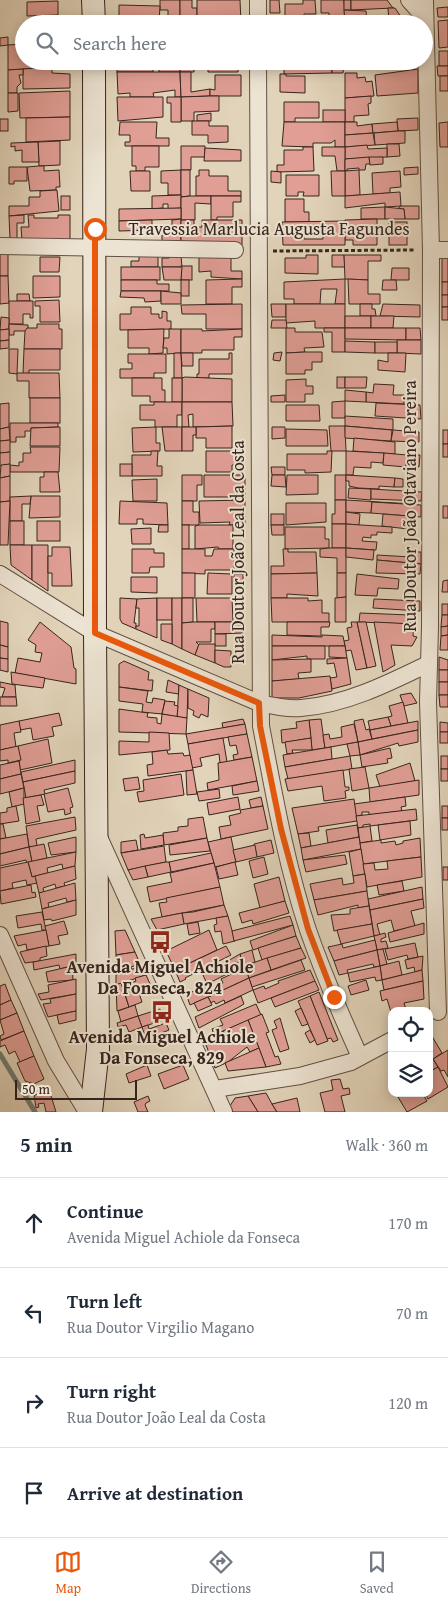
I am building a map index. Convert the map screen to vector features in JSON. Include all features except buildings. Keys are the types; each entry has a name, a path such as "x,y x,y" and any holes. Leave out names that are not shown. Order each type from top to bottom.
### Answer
{"street":[{"path":"94,0 94,15"},
{"path":"258,0 258,15"},
{"path":"408,0 422,15"},
{"name":"Rua Doutor João Otaviano Pereira","path":"425,0 425,15"},
{"path":"89,1112 98,1049 94,70"},
{"name":"Rua Doutor João Leal da Costa","path":"258,70 257,250 260,726 281,829 308,929 340,1014 360,1057"},
{"name":"Rua Doutor João Otaviano Pereira","path":"426,70 431,250 430,627 428,664 438,1011"},
{"name":"Travessia Marlucia Augusta Fagundes","path":"0,246 235,250"},
{"name":"Travessia Marlucia Augusta Fagundes","path":"431,250 448,250"},
{"path":"0,574 47,605 95,633 259,703 292,708 326,704 392,681 428,664"},
{"path":"98,835 224,1112"},
{"path":"0,935 56,1061 89,1112"},
{"path":"215,1089 300,1076 351,1062 388,1042"}],"path":[{"name":"Travessia Marlucia Augusta Fagundes","path":"257,250 431,250"}],"waterway":[{"path":"0,1054 35,1112"}],"place":[{"name":"Avenida Miguel Achiole Da Fonseca, 824","path":"160,942"},
{"name":"Avenida Miguel Achiole Da Fonseca, 829","path":"162,1012"}],"route":[{"path":"95,229 95,633 259,703 260,726 281,829 308,929 334,997"}]}
